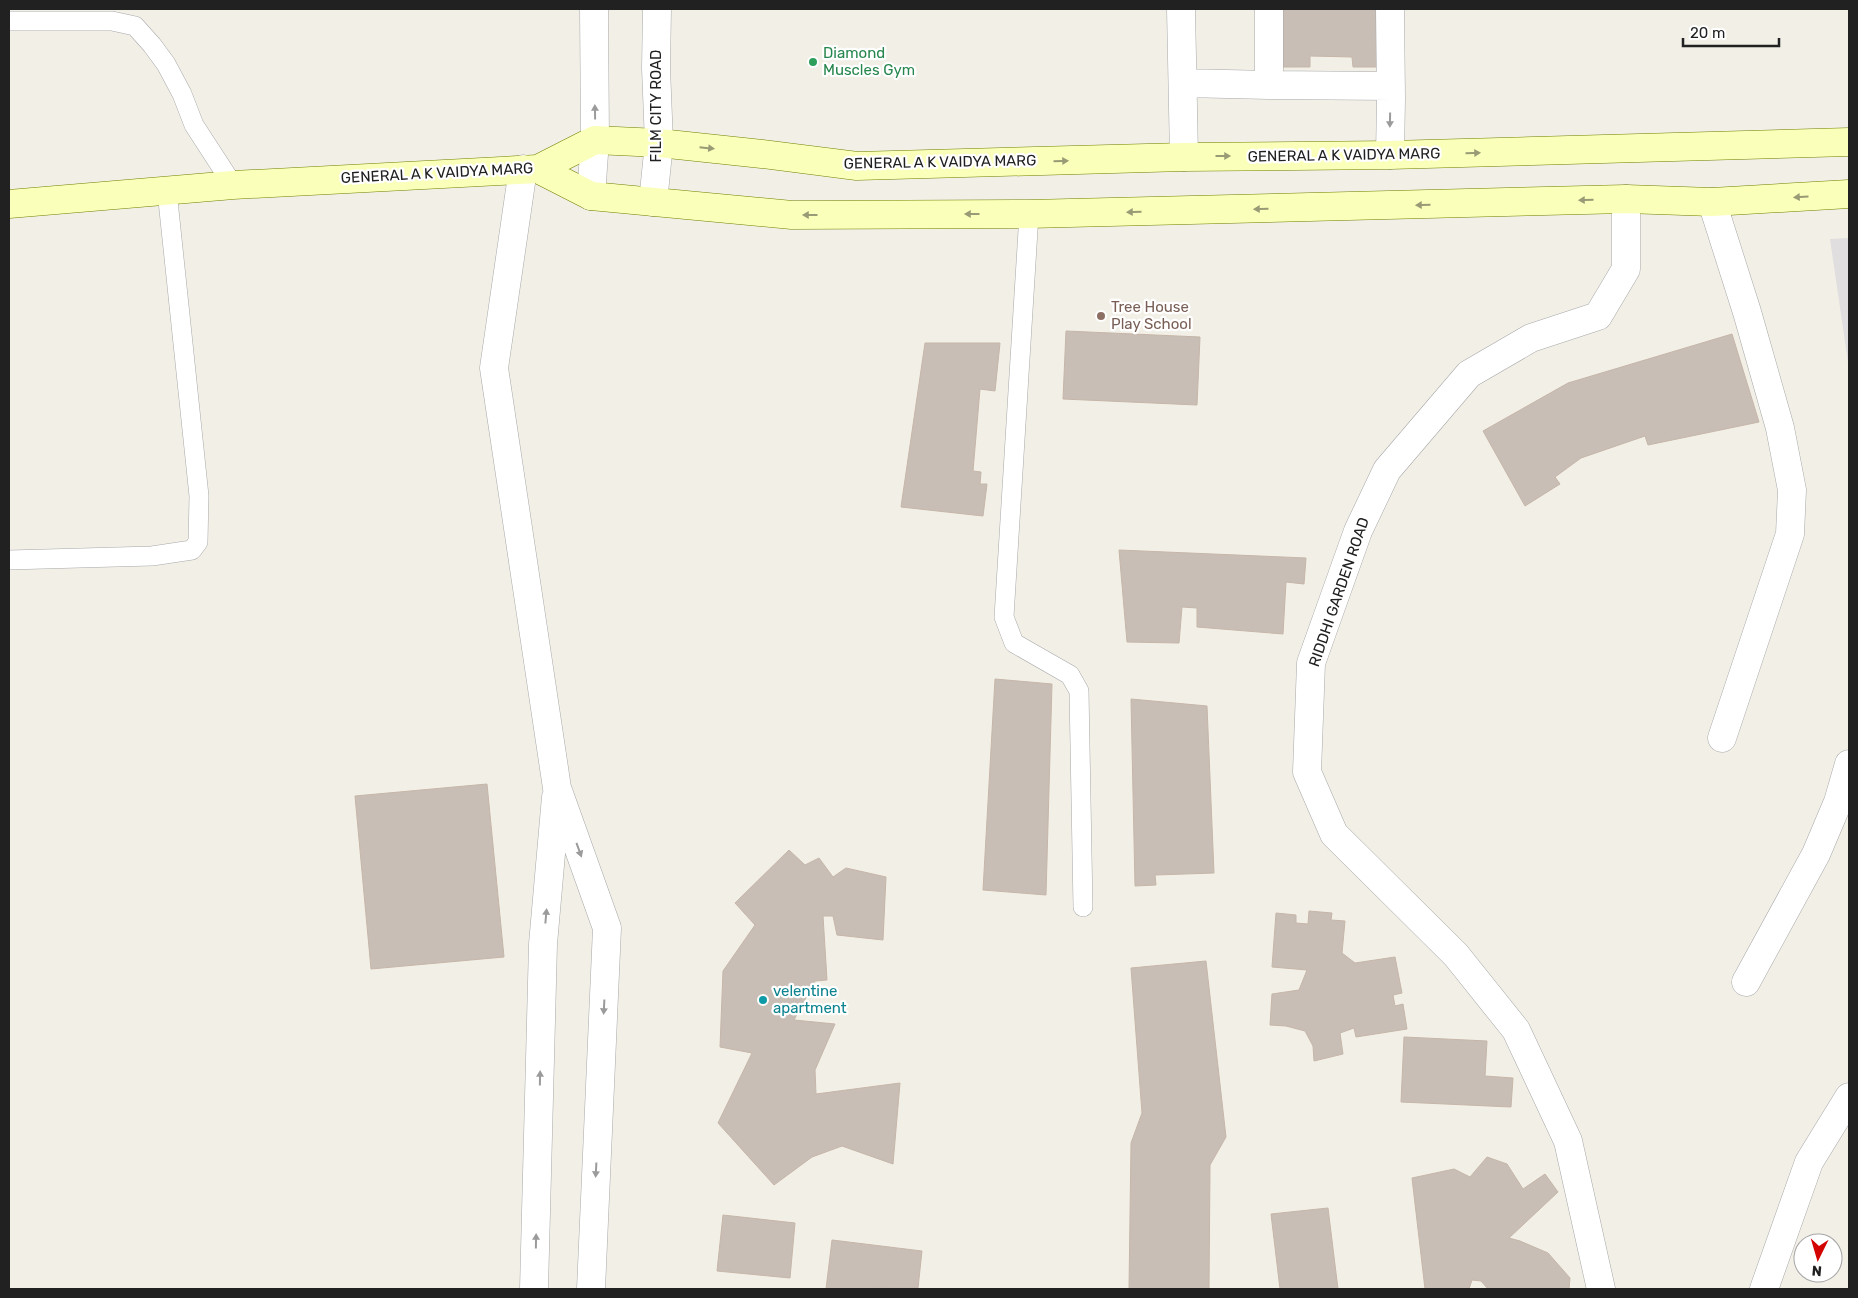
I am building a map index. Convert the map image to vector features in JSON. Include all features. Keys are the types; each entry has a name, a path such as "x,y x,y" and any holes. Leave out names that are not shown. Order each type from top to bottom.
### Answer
{"main road":[{"name":"GENERAL A K VAIDYA MARG","path":"9,204 233,185 531,169 595,140 659,143 857,166 1184,156 1390,155 1849,142"},
{"path":"531,169 591,196 792,215 1029,214 1626,200 1712,202 1849,194"}],"street":[{"path":"591,196 595,140 594,9"},
{"name":"FILM CITY ROAD","path":"653,202 659,143 656,68 657,9"},
{"path":"1181,9 1184,82 1184,156"},
{"path":"1268,85 1270,9"},
{"path":"1390,9 1390,155"},
{"path":"1184,82 1391,86"},
{"path":"531,169 494,368 557,788 607,928 591,1289"},
{"name":"RIDDHI GARDEN ROAD","path":"1601,1289 1568,1141 1516,1030 1456,955 1334,834 1307,772 1311,662 1358,531 1387,470 1469,374 1531,338 1598,316 1626,269 1626,200"},
{"path":"1712,202 1747,312 1780,428 1792,490 1790,534 1722,738"},
{"path":"1746,982 1816,854 1838,802 1849,764"},
{"path":"534,1289 543,944 557,788"},
{"path":"1764,1289 1809,1162 1849,1097"}],"lane":[{"path":"9,22 112,21 135,26 166,64 182,94 194,124 233,185"},
{"path":"9,560 152,556 192,550 198,542 199,496 167,191"},
{"path":"1029,214 1004,618 1014,643 1070,675 1079,691 1083,907"}],"shaded area":[{"path":"1849,238 1849,369 1830,239"}],"building":[{"path":"1281,9 1379,9 1379,67 1353,67 1352,57 1310,56 1310,67 1281,67"},
{"path":"1066,331 1200,337 1197,405 1063,399"},
{"path":"1732,334 1759,422 1648,445 1645,436 1581,458 1555,477 1560,484 1525,506 1483,431 1568,383"},
{"path":"925,343 1000,343 995,391 980,389 973,471 981,472 980,484 987,484 983,516 901,507"},
{"path":"1119,550 1306,558 1304,584 1286,582 1283,634 1197,627 1197,608 1182,607 1179,643 1127,642"},
{"path":"995,679 1052,684 1046,895 983,890"},
{"path":"1131,699 1207,706 1214,873 1155,875 1156,885 1135,886"},
{"path":"487,784 504,957 371,969 355,796"},
{"name":"velentine apartment","path":"789,850 805,865 819,858 833,877 846,868 886,877 883,940 837,935 833,916 823,916 827,980 815,981 794,1020 835,1024 815,1070 816,1094 900,1083 893,1164 842,1146 812,1157 774,1185 718,1123 752,1053 720,1047 723,971 755,925 735,903"},
{"path":"1309,911 1332,913 1331,920 1345,921 1342,953 1355,963 1395,957 1402,993 1393,995 1395,1006 1403,1004 1407,1029 1356,1037 1354,1028 1340,1033 1343,1054 1314,1061 1313,1046 1305,1031 1286,1026 1270,1025 1272,994 1299,990 1307,970 1272,967 1276,913 1296,915 1296,923 1308,924"},
{"path":"1206,961 1226,1137 1210,1165 1209,1289 1129,1289 1131,1143 1142,1113 1131,968"},
{"path":"1404,1037 1487,1041 1485,1076 1513,1078 1511,1107 1401,1102"},
{"path":"1487,1157 1507,1164 1523,1189 1545,1174 1558,1192 1509,1238 1548,1253 1570,1278 1569,1289 1488,1289 1481,1281 1472,1280 1469,1289 1425,1289 1412,1178 1454,1169 1470,1177"},
{"path":"1328,1208 1338,1289 1280,1289 1271,1214"},
{"path":"723,1215 795,1223 790,1278 717,1271"},
{"path":"832,1240 922,1251 918,1288 826,1289"}],"place":[{"name":"Diamond Muscles Gym","path":"813,62"},
{"name":"Tree House Play School","path":"1101,316"},
{"name":"velentine apartment","path":"763,1000"}]}
